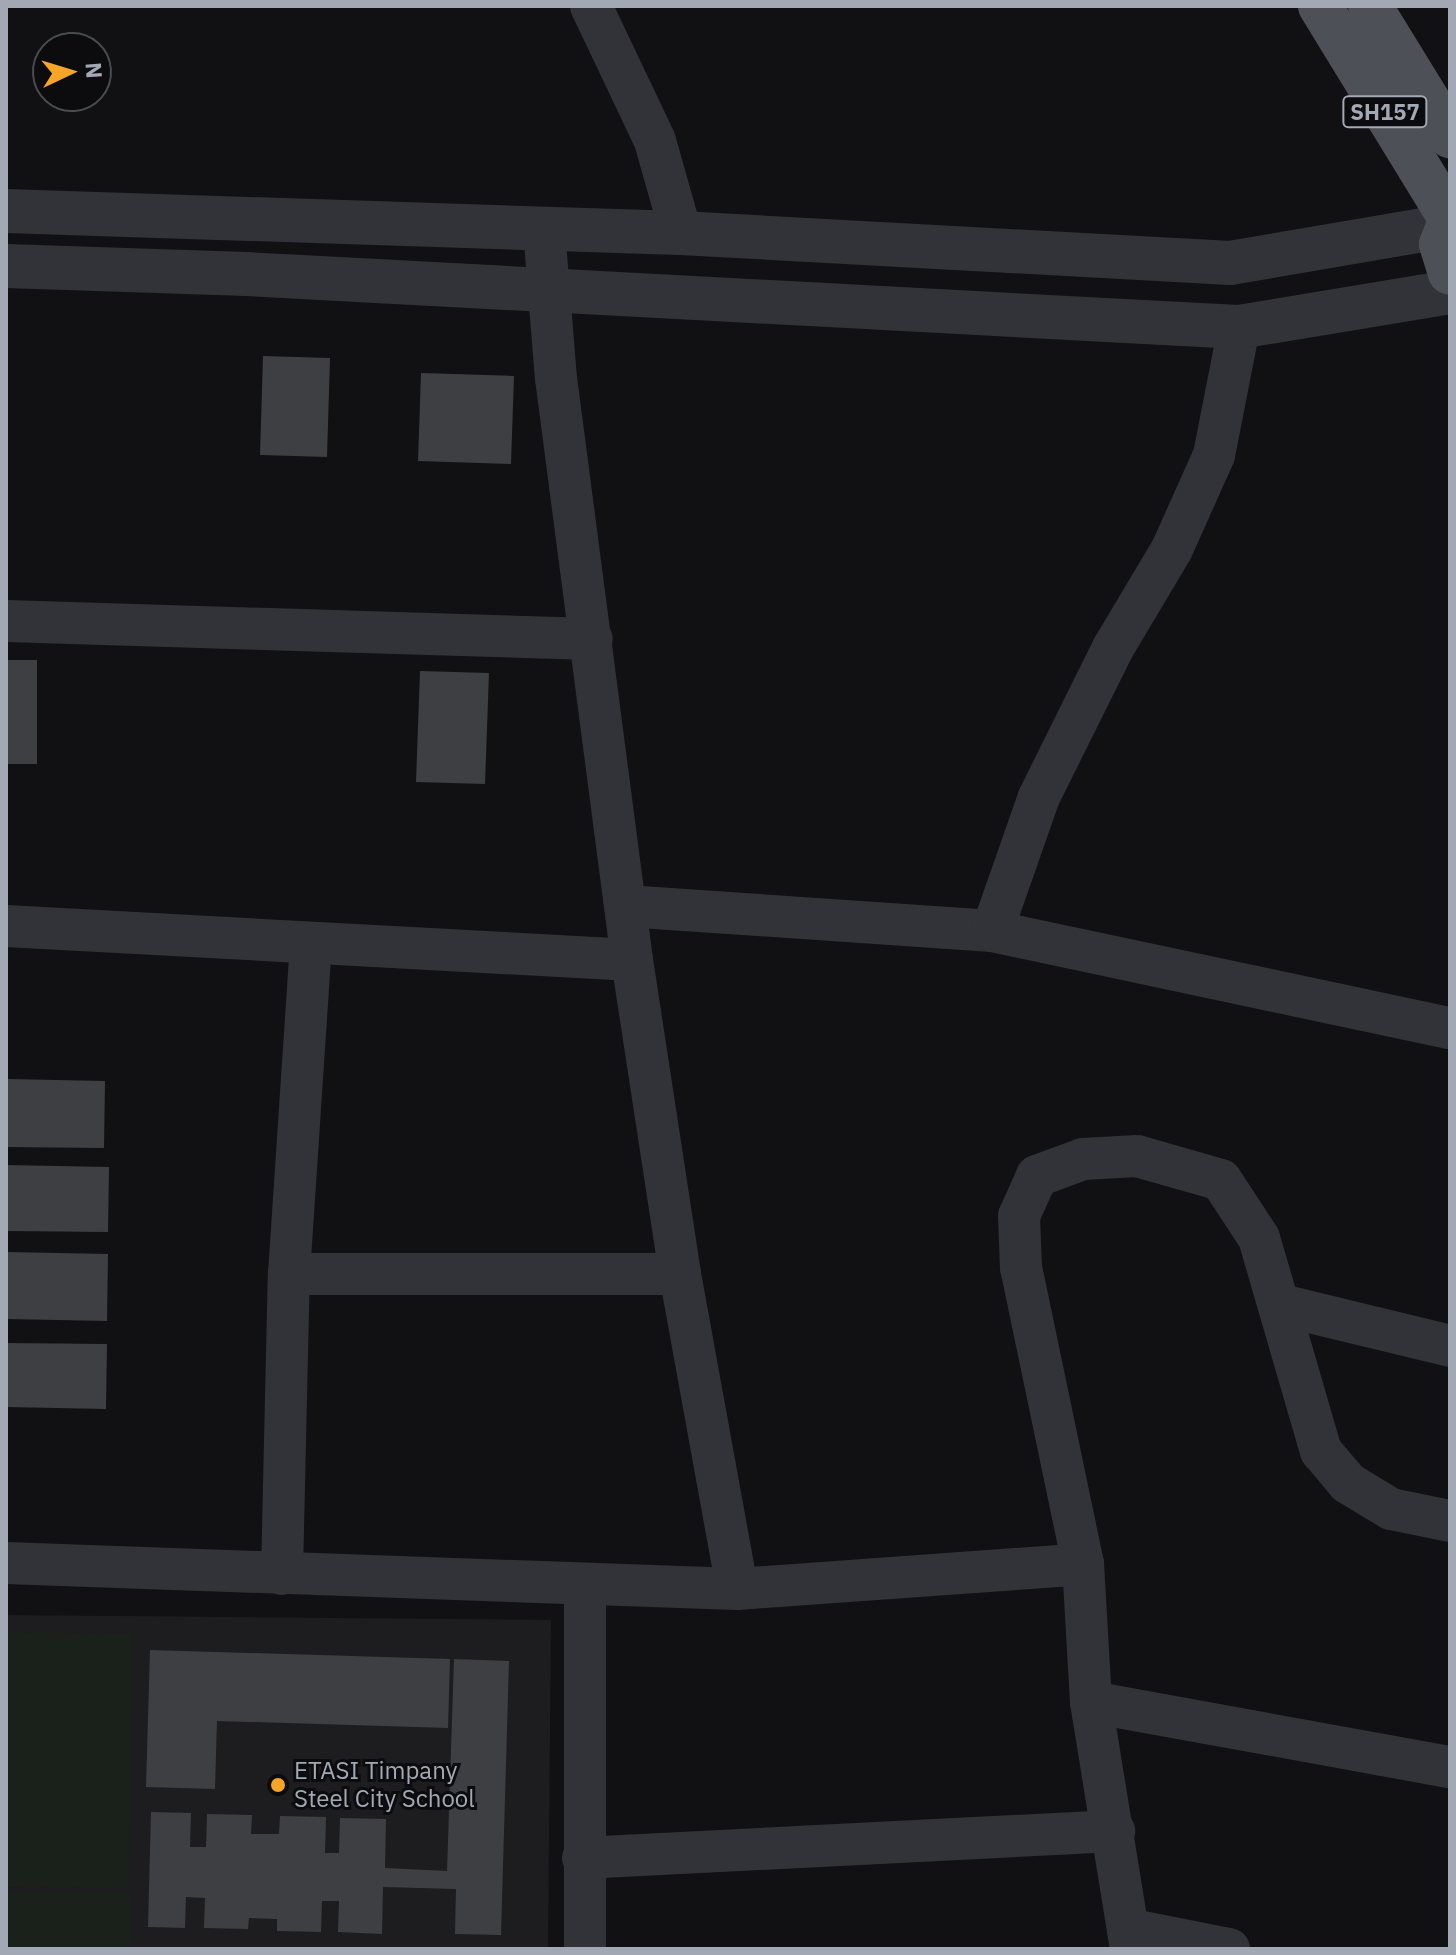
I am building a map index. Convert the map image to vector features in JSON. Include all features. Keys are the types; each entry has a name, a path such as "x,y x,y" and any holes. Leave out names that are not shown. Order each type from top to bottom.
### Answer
{"main road":[{"name":"SH157","path":"1320,6 1449,221"},
{"name":"SH157","path":"1370,6 1450,136"},
{"path":"1449,221 1441,244 1450,273"}],"street":[{"path":"591,6 655,141 681,233"},
{"path":"6,211 681,233 1230,263 1449,221"},
{"path":"544,230 547,292 632,960 680,1274 737,1589"},
{"path":"6,266 1239,327 1450,292"},
{"path":"992,931 1039,797 1113,648 1172,549 1214,455 1239,327"},
{"path":"6,621 592,639"},
{"path":"626,906 992,931 1450,1028"},
{"path":"6,926 632,960"},
{"path":"282,1574 289,1274 311,944"},
{"path":"1229,1949 1130,1939 1091,1702 1083,1564 1021,1268 1019,1216 1037,1176 1083,1159 1137,1156 1221,1180 1259,1238 1321,1451 1348,1483 1391,1509 1450,1521"},
{"path":"289,1274 680,1274"},
{"path":"1281,1305 1450,1346"},
{"path":"6,1563 585,1587 737,1589 1083,1564"},
{"path":"585,1587 585,1949"},
{"path":"1091,1702 1450,1767"},
{"path":"583,1858 1114,1831"}],"shaded area":[{"name":"ETASI Timpany Steel City School","path":"6,1615 551,1620 548,1949 6,1949"},
{"path":"6,1632 133,1634 129,1888 6,1887"},
{"path":"6,1892 130,1892 130,1949 6,1949"}],"building":[{"path":"263,356 330,358 327,457 260,455"},
{"path":"421,373 514,376 511,464 418,461"},
{"path":"6,660 37,660 37,764 6,764"},
{"path":"420,671 489,673 485,784 416,782"},
{"path":"8,1079 105,1081 104,1148 6,1147"},
{"path":"6,1165 109,1167 108,1232 6,1231"},
{"path":"7,1252 108,1254 107,1321 6,1319"},
{"path":"6,1343 107,1344 106,1409 6,1407"},
{"path":"150,1650 450,1659 448,1728 217,1721 215,1789 146,1787"},
{"path":"454,1659 509,1661 501,1935 455,1934 456,1889 383,1887 382,1934 338,1932 339,1901 322,1901 321,1932 277,1931 277,1919 249,1918 248,1929 204,1928 205,1898 186,1897 185,1928 148,1927 151,1812 191,1813 190,1847 206,1847 207,1814 252,1815 251,1834 279,1834 280,1816 326,1817 325,1853 339,1853 340,1818 386,1819 385,1868 447,1871"}],"place":[{"name":"ETASI Timpany Steel City School","path":"278,1785"}]}
